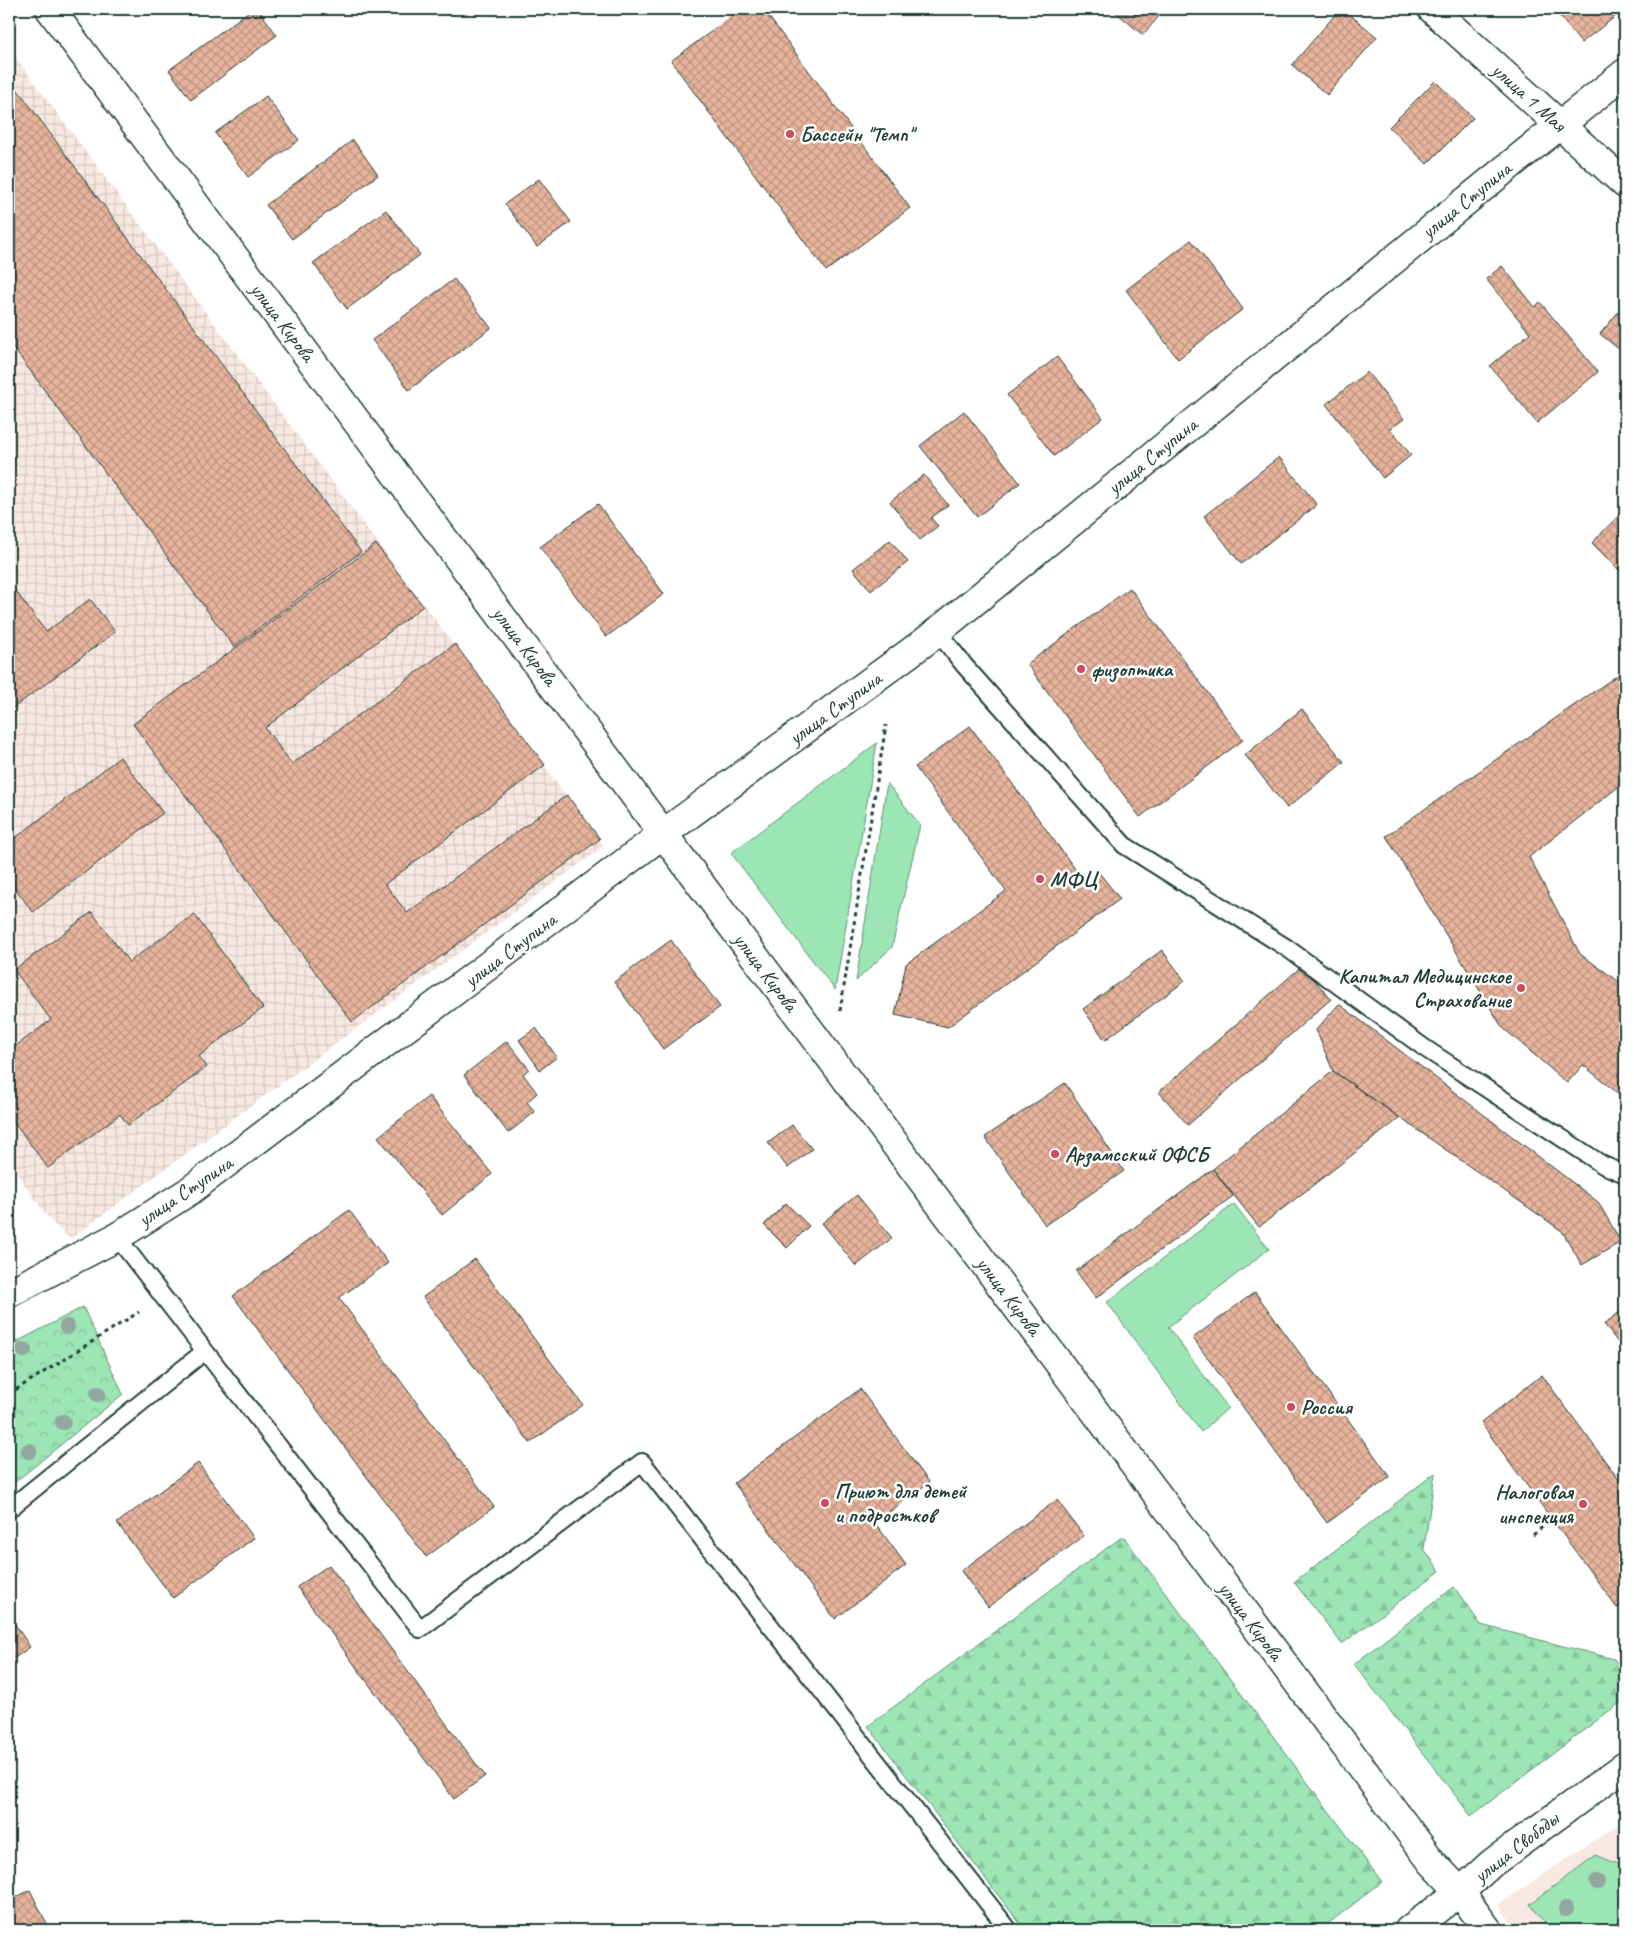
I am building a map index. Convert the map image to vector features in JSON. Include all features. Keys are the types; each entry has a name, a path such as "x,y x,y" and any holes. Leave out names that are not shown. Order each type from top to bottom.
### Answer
{"street":[{"name":"улица Кирова","path":"50,9 690,870 1432,1862 1460,1892 1488,1930"},
{"name":"улица 1 Мая","path":"1432,9 1625,184"},
{"name":"улица Ступина","path":"9,1293 117,1237 188,1192 664,833 937,631 1625,73"},
{"name":"улица Свободы","path":"1409,1930 1460,1892 1492,1863 1625,1766"}],"lane":[{"path":"937,631 964,665 1124,845 1287,948 1434,1054 1603,1165 1625,1174"},
{"path":"117,1237 420,1629 642,1462 1009,1930"},
{"path":"9,1509 205,1351"}],"path":[{"path":"840,1012 886,725"},
{"path":"9,1394 162,1297"},
{"path":"1533,1535 1552,1519"}],"shaded area":[{"path":"10,50 604,846 70,1239 49,1219 9,1162"},
{"path":"1625,1820 1625,1930 1517,1930 1498,1905"}],"green space":[{"path":"877,743 835,990 731,853"},
{"path":"887,783 920,825 892,947 856,981"},
{"path":"1234,1204 1269,1249 1168,1327 1228,1408 1201,1432 1107,1302"},
{"path":"83,1307 123,1394 9,1487 9,1346"},
{"path":"1435,1473 1424,1549 1440,1571 1342,1644 1294,1582"},
{"path":"1123,1536 1382,1882 1320,1930 1025,1930 868,1726"},
{"path":"1454,1587 1481,1625 1614,1659 1625,1673 1625,1699 1471,1816 1354,1664"},
{"path":"1596,1855 1625,1867 1625,1930 1550,1930 1530,1904"}],"building":[{"path":"252,9 258,9 277,35 191,100 169,70"},
{"name":"Бассейн \"Темп\"","path":"742,9 763,9 910,208 826,271 671,61"},
{"path":"1112,9 1165,9 1143,35"},
{"path":"1340,9 1343,9 1377,37 1327,95 1292,65"},
{"path":"1554,9 1625,9 1581,43"},
{"path":"9,78 361,552 234,647 9,342"},
{"path":"1435,81 1473,118 1427,164 1389,127"},
{"path":"266,96 299,140 248,177 215,133"},
{"path":"353,140 378,175 292,239 266,205"},
{"path":"539,179 571,222 537,247 505,204"},
{"path":"386,210 420,255 347,309 313,263"},
{"path":"1191,240 1243,309 1178,359 1126,290"},
{"path":"1502,266 1535,307 1540,302 1598,372 1537,423 1490,366 1530,333 1486,279"},
{"path":"454,279 491,328 409,390 372,340"},
{"path":"1625,304 1625,354 1600,334"},
{"path":"1057,357 1103,418 1054,456 1007,395"},
{"path":"1367,372 1404,419 1390,429 1411,455 1383,478 1326,404"},
{"path":"964,411 1020,483 977,517 920,446"},
{"path":"1279,457 1317,505 1241,564 1204,516"},
{"path":"9,474 17,486 9,492"},
{"path":"924,475 948,505 931,518 938,526 920,540 890,502"},
{"path":"598,504 664,594 606,637 540,547"},
{"path":"1625,509 1625,576 1592,543"},
{"path":"890,540 908,562 871,591 853,569"},
{"path":"376,544 423,606 265,728 292,764 455,644 545,765 385,884 407,913 567,795 600,839 352,1022 133,724"},
{"path":"9,582 46,632 90,599 115,632 9,711"},
{"path":"1130,588 1243,740 1140,817 1027,664"},
{"path":"1625,670 1625,787 1622,784 1529,857 1580,954 1625,986 1625,1099 1583,1065 1567,1083 1502,1027 1386,836"},
{"path":"1302,709 1344,762 1287,808 1245,755"},
{"name":"МФЦ","path":"970,726 1086,884 1100,874 1120,899 948,1027 895,1015 906,964 1006,891 915,767"},
{"path":"120,757 163,813 33,912 9,880 9,843"},
{"path":"92,912 129,962 194,914 263,1008 199,1056 207,1067 128,1125 120,1114 48,1168 9,1115 9,1051 51,1020 14,970"},
{"path":"671,940 720,1007 663,1049 614,982"},
{"path":"1162,950 1185,981 1105,1040 1083,1009"},
{"path":"1302,966 1331,999 1188,1125 1159,1092"},
{"path":"1339,1004 1598,1202 1621,1242 1582,1265 1562,1231 1333,1071 1316,1030"},
{"path":"536,1028 557,1057 540,1070 519,1040"},
{"path":"507,1041 529,1069 523,1074 537,1093 527,1102 535,1112 508,1133 464,1075"},
{"path":"1333,1071 1400,1118 1259,1227 1213,1169"},
{"name":"Арзамсский ОФСБ","path":"1065,1083 1124,1171 1045,1225 985,1137"},
{"path":"429,1096 492,1174 442,1215 378,1137"},
{"path":"792,1125 812,1149 788,1168 768,1143"},
{"path":"1213,1169 1233,1196 1096,1298 1076,1271"},
{"path":"857,1195 892,1238 856,1266 822,1223"},
{"path":"786,1203 809,1226 787,1248 764,1225"},
{"path":"349,1210 388,1263 339,1298 494,1507 426,1557 233,1296"},
{"path":"475,1259 583,1405 530,1443 423,1297"},
{"name":"Россия","path":"1255,1292 1390,1477 1327,1523 1193,1338"},
{"path":"1625,1308 1625,1352 1604,1324"},
{"name":"Налоговая инспекция","path":"1542,1375 1625,1488 1625,1602 1617,1608 1481,1423"},
{"name":"Приют для детей и подростков","path":"860,1389 929,1482 875,1523 906,1565 835,1619 734,1483"},
{"path":"198,1463 254,1538 173,1598 117,1523"},
{"path":"1057,1500 1084,1536 988,1607 961,1571"},
{"path":"329,1565 485,1776 454,1799 297,1587"},
{"path":"9,1615 30,1647 9,1662"},
{"path":"30,1890 50,1930 9,1930 9,1901"}],"place":[{"name":"Бассейн \"Темп\"","path":"790,134"},
{"name":"физоптика","path":"1081,669"},
{"name":"МФЦ","path":"1040,879"},
{"name":"Капитал Медицинское Страхование","path":"1521,988"},
{"name":"Арзамсский ОФСБ","path":"1055,1154"},
{"name":"Россия","path":"1291,1407"},
{"name":"Приют для детей и подростков","path":"825,1503"},
{"name":"Налоговая инспекция","path":"1583,1504"}]}
